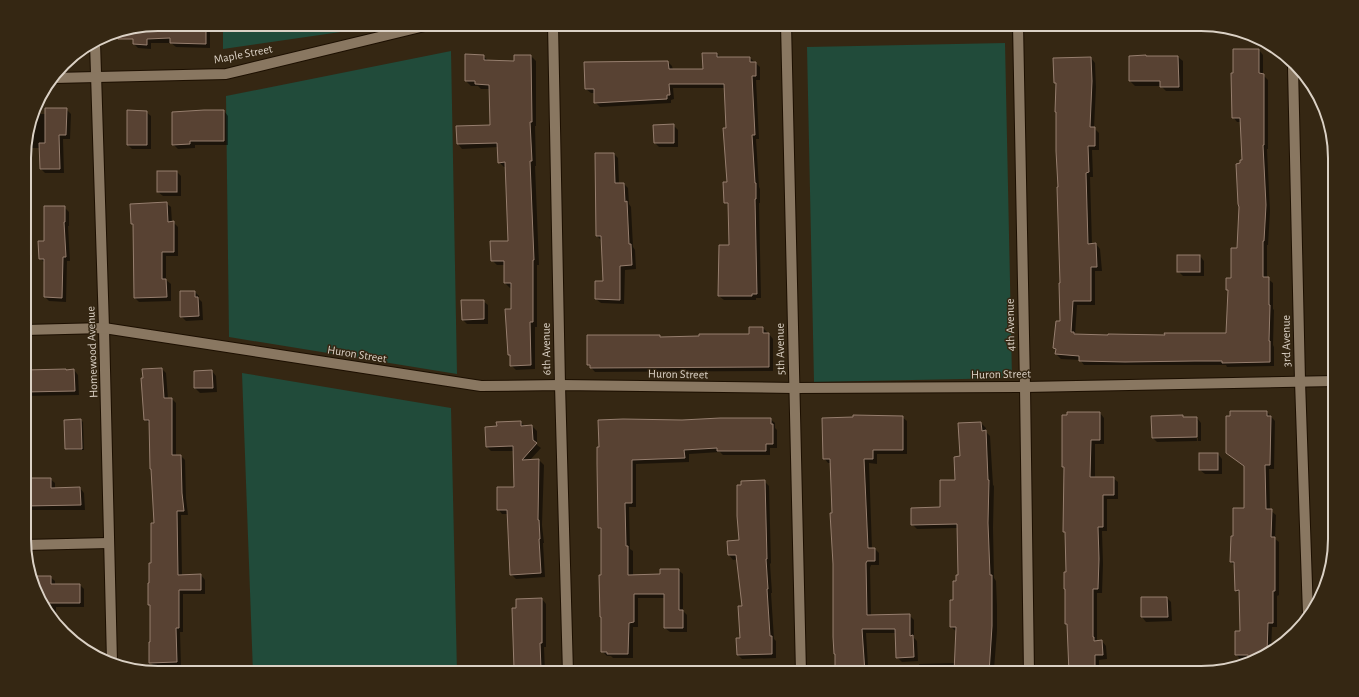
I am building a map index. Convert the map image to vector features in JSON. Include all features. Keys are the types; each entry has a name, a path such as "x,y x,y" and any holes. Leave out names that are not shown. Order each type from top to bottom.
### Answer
{"street":[{"name":"Maple Street","path":"60,78 226,74 405,31"},
{"name":"6th Avenue","path":"553,31 560,384 568,666"},
{"name":"5th Avenue","path":"786,31 801,666"},
{"name":"4th Avenue","path":"1018,31 1029,666"},
{"name":"Homewood Avenue","path":"95,48 104,328 112,657"},
{"name":"3rd Avenue","path":"1293,70 1300,381 1308,608"},
{"name":"Huron Street","path":"31,330 104,328 481,386 560,384 794,388 1025,387 1328,381"},
{"path":"31,545 109,543"}],"green space":[{"path":"223,31 348,31 223,49"},
{"path":"1005,43 1012,378 814,382 807,47"},
{"path":"451,51 457,374 229,337 226,96"},
{"path":"242,373 451,408 457,666 253,666"}],"building":[{"path":"206,31 206,44 170,43 170,38 147,39 147,45 133,44 133,39 118,39 118,38 133,33 141,32"},
{"path":"1233,49 1259,49 1259,73 1264,74 1263,145 1266,205 1263,241 1263,277 1269,277 1270,362 1222,363 1222,361 1079,361 1079,356 1055,354 1056,349 1053,348 1056,321 1060,321 1060,283 1055,112 1056,83 1054,83 1053,58 1091,57 1092,81 1090,127 1095,127 1095,146 1088,146 1089,172 1086,173 1088,244 1096,243 1097,267 1091,267 1091,301 1073,301 1071,332 1074,332 1074,334 1108,335 1226,333 1228,290 1226,290 1226,278 1231,278 1231,248 1237,248 1239,207 1236,164 1240,163 1240,160 1242,160 1240,118 1232,118 1231,73 1233,73"},
{"path":"702,53 717,53 717,57 750,57 750,62 756,62 756,76 752,76 755,135 752,135 756,183 757,294 752,294 752,296 718,296 719,245 729,245 728,203 724,203 723,182 727,182 723,128 726,128 724,84 669,84 670,95 667,95 667,99 594,103 594,89 585,89 584,62 668,61 669,69 703,69"},
{"path":"465,54 484,55 484,60 514,61 514,55 531,55 532,122 530,122 532,161 530,161 534,260 533,322 530,322 531,365 510,366 505,309 511,309 511,283 504,283 504,261 491,261 490,241 508,241 505,162 498,163 497,143 457,144 456,126 490,125 489,85 475,84 475,81 465,81"},
{"path":"1129,56 1178,56 1179,87 1160,87 1160,81 1129,81"},
{"path":"45,108 67,108 66,135 59,135 60,169 40,169 39,143 45,143"},
{"path":"127,110 147,111 147,145 127,145"},
{"path":"224,110 224,141 190,141 190,144 172,145 172,112"},
{"path":"674,124 674,143 654,143 653,125"},
{"path":"595,153 614,153 615,183 624,183 625,202 627,201 629,244 631,244 632,265 620,266 620,300 595,299 595,281 603,281 601,236 596,236"},
{"path":"157,171 177,171 177,192 157,192"},
{"path":"167,202 168,222 174,221 174,252 162,252 162,279 166,279 167,297 134,298 133,224 131,224 130,204"},
{"path":"44,206 65,206 64,222 66,257 63,257 62,298 44,297 44,259 39,259 38,241 44,241"},
{"path":"1177,255 1200,255 1200,272 1177,272"},
{"path":"180,291 195,291 195,297 198,297 199,316 180,317"},
{"path":"461,300 484,300 484,319 462,320"},
{"path":"749,327 763,327 763,333 769,333 769,367 590,368 590,365 587,365 587,335 660,335 660,337 699,336 699,334 749,334"},
{"path":"162,368 164,398 172,398 172,455 181,455 184,511 177,511 178,575 201,574 201,590 179,590 179,628 176,628 177,662 149,663 150,605 148,605 148,583 149,563 151,563 151,523 154,523 150,469 149,420 144,420 141,378 143,378 142,369"},
{"path":"74,369 75,391 31,392 31,370"},
{"path":"212,370 213,388 194,388 194,371"},
{"path":"1230,411 1267,411 1267,416 1271,416 1270,465 1265,465 1266,509 1272,509 1271,537 1275,537 1275,591 1273,591 1273,623 1268,623 1267,648 1248,657 1248,655 1235,655 1235,631 1240,631 1239,590 1235,591 1234,562 1230,562 1231,536 1233,536 1233,508 1244,508 1244,466 1226,453 1226,416 1230,416"},
{"path":"1067,412 1100,412 1100,440 1091,440 1090,477 1114,477 1114,495 1103,495 1103,527 1098,527 1098,589 1093,589 1093,637 1094,641 1102,640 1103,655 1095,655 1095,666 1069,666 1067,624 1065,624 1064,572 1066,572 1065,532 1063,532 1064,467 1062,467 1062,415 1067,415"},
{"path":"853,415 903,416 903,450 873,450 873,459 864,459 868,548 875,548 875,561 867,561 866,563 867,615 910,614 910,636 913,635 914,657 896,658 895,629 862,629 865,666 835,666 833,637 833,564 830,513 832,513 830,459 823,459 822,418 853,417"},
{"path":"1183,415 1183,417 1197,417 1197,437 1152,438 1151,416"},
{"path":"771,418 771,424 773,424 773,444 766,444 766,451 717,451 717,448 684,450 685,458 632,460 632,503 625,503 626,546 628,546 628,575 660,574 660,569 679,569 679,610 683,610 683,628 664,628 664,594 634,594 634,622 629,623 628,654 607,654 607,652 601,652 599,575 601,575 601,528 598,528 598,420 682,420"},
{"path":"81,419 82,449 65,449 64,420"},
{"path":"521,421 521,426 532,425 533,440 537,443 522,460 539,459 538,520 541,573 510,575 507,510 497,510 497,487 514,487 513,446 486,447 485,427 497,426 496,422"},
{"path":"981,422 982,431 986,430 989,480 988,523 990,575 992,575 992,626 989,666 954,666 956,627 950,627 950,600 953,600 953,581 956,581 956,575 958,575 957,524 911,525 911,508 940,507 940,480 955,480 954,457 960,456 958,423"},
{"path":"1199,453 1218,453 1218,470 1199,470"},
{"path":"31,478 51,478 51,488 80,487 81,505 31,506"},
{"path":"765,480 767,589 770,636 772,636 772,654 737,655 736,638 740,638 738,606 742,606 736,555 728,555 727,541 739,540 737,485 741,485 741,481"},
{"path":"37,576 51,576 51,584 80,584 80,603 48,603"},
{"path":"1141,597 1167,597 1168,617 1141,617"},
{"path":"542,598 542,643 540,643 541,666 514,666 512,608 516,608 516,599"}]}
